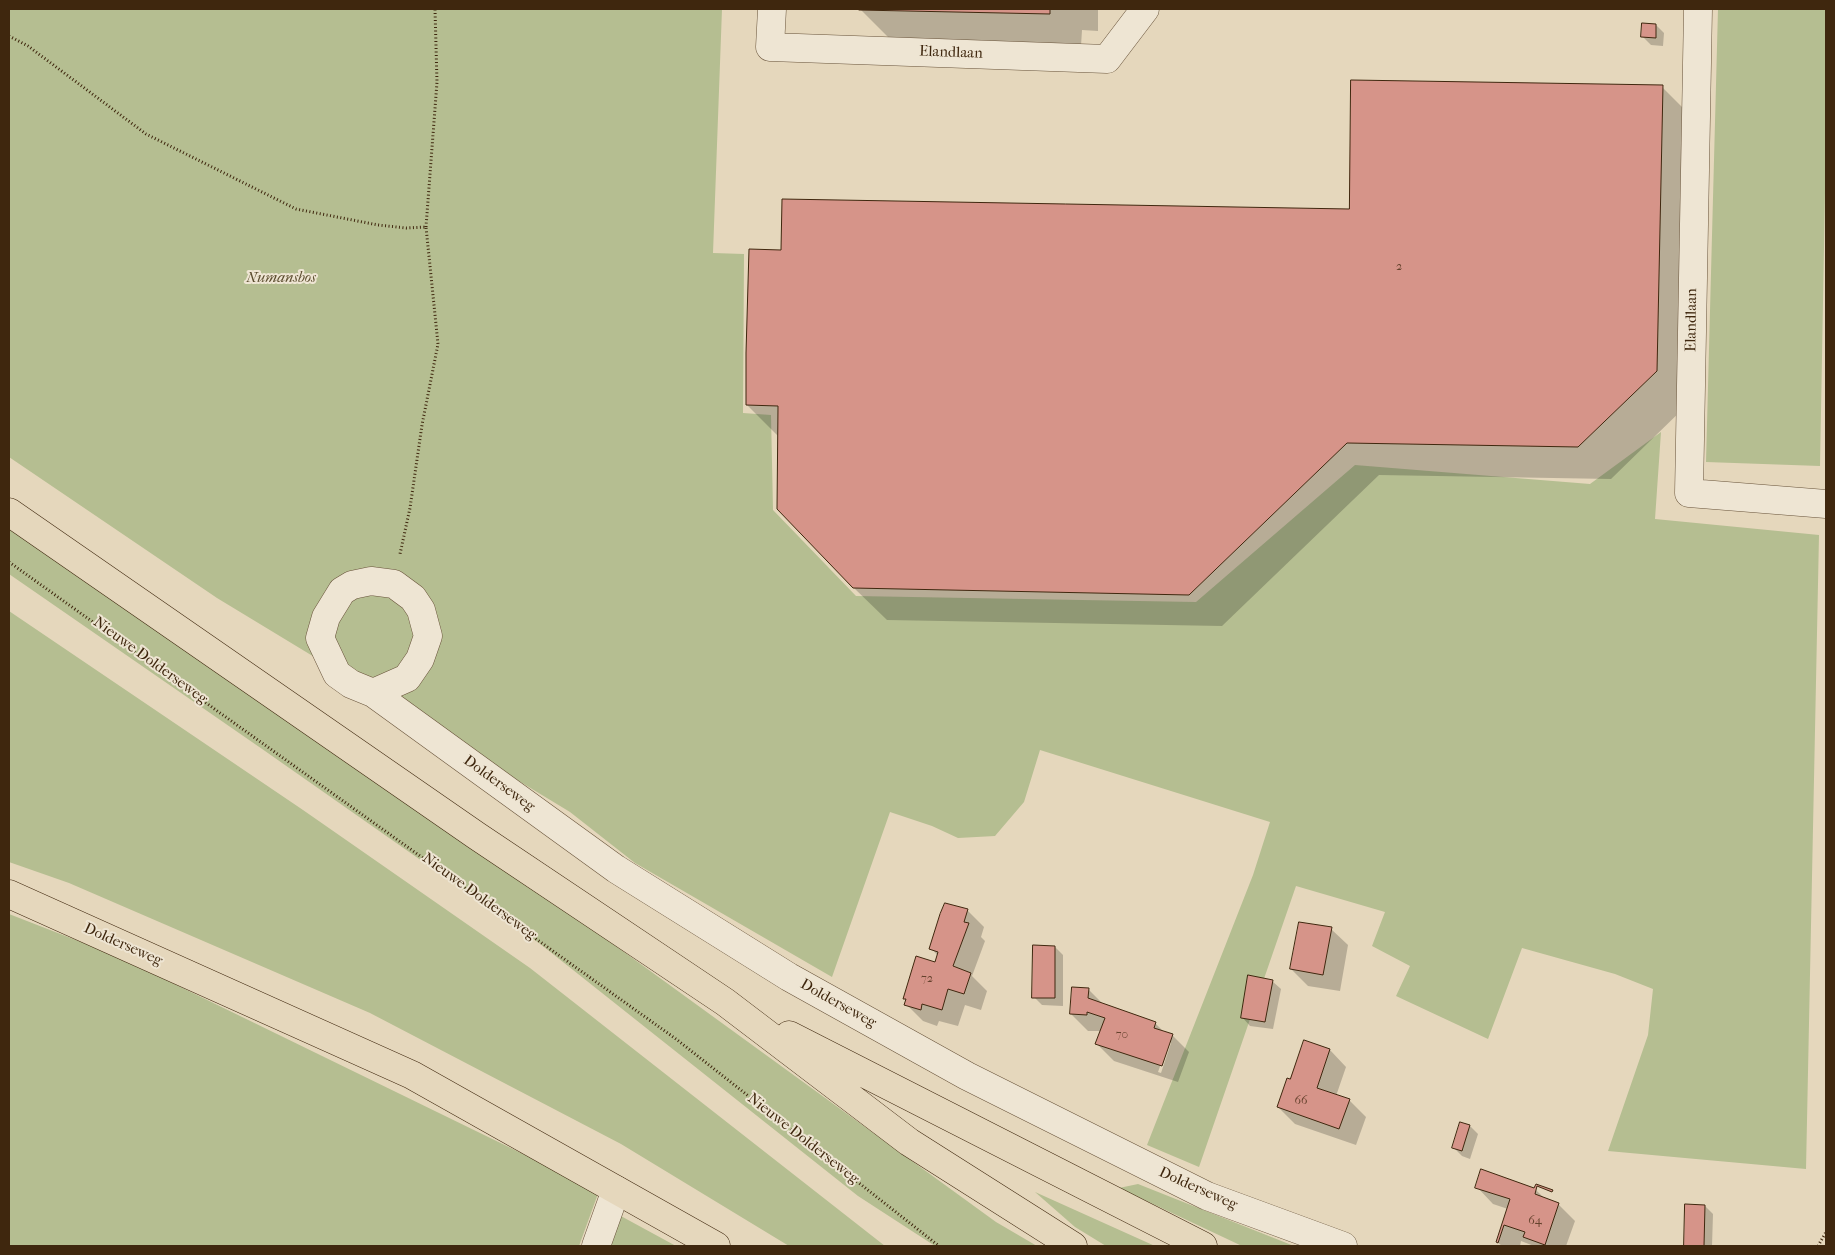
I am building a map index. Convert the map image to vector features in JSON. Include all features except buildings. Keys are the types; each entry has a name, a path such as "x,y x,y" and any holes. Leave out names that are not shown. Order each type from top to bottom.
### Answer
{"main road":[{"path":"9,512 468,830 725,1002 909,1142 1073,1246"},
{"name":"Dolderseweg","path":"9,894 412,1075 716,1246"},
{"path":"725,1002 1204,1246"}],"street":[{"name":"Elandlaan","path":"772,9 770,47 1107,59 1145,9"},
{"name":"Elandlaan","path":"1698,9 1689,494 1826,504"},
{"name":"Dolderseweg","path":"372,693 406,678 420,660 428,636 421,610 413,598 394,584 371,580 352,585 342,592 326,617 320,638 337,674 351,684 372,693 616,869 788,977 968,1076 1207,1196 1343,1246"},
{"path":"596,1246 616,1190"}],"path":[{"path":"394,584 410,508 422,425 438,344 426,227 437,82 435,9"},
{"path":"9,36 28,46 146,134 296,209 378,225 406,228 426,227"},
{"name":"Nieuwe Dolderseweg","path":"9,562 676,1039 939,1246"},
{"path":"1818,1246 1826,1232"}],"green space":[{"name":"Numansbos","path":"9,9 722,9 713,253 744,254 743,413 771,415 773,510 856,596 1196,602 1355,465 1590,484 1661,432 1655,519 1819,535 1806,1169 1608,1151 1648,1035 1653,989 1615,974 1522,948 1488,1039 1396,996 1410,966 1372,946 1385,912 1296,886 1199,1167 1147,1145 1253,875 1270,822 1040,750 1024,802 995,836 958,838 932,826 890,812 832,977 635,863 570,812 217,598 9,457"},
{"path":"1718,9 1826,9 1826,138 1820,466 1706,462"},
{"path":"9,526 569,912 996,1222 1037,1246 935,1246 858,1196 539,943 9,574"},
{"path":"9,611 303,810 530,968 885,1246 789,1246 621,1144 370,1013 69,883 9,862"},
{"path":"9,914 117,956 599,1191 579,1246 9,1246"},
{"path":"1138,1184 1294,1246 1242,1246 1119,1188"},
{"path":"1035,1192 1155,1246 1106,1246 1075,1227"},
{"path":"619,1215 676,1246 608,1246"}]}
